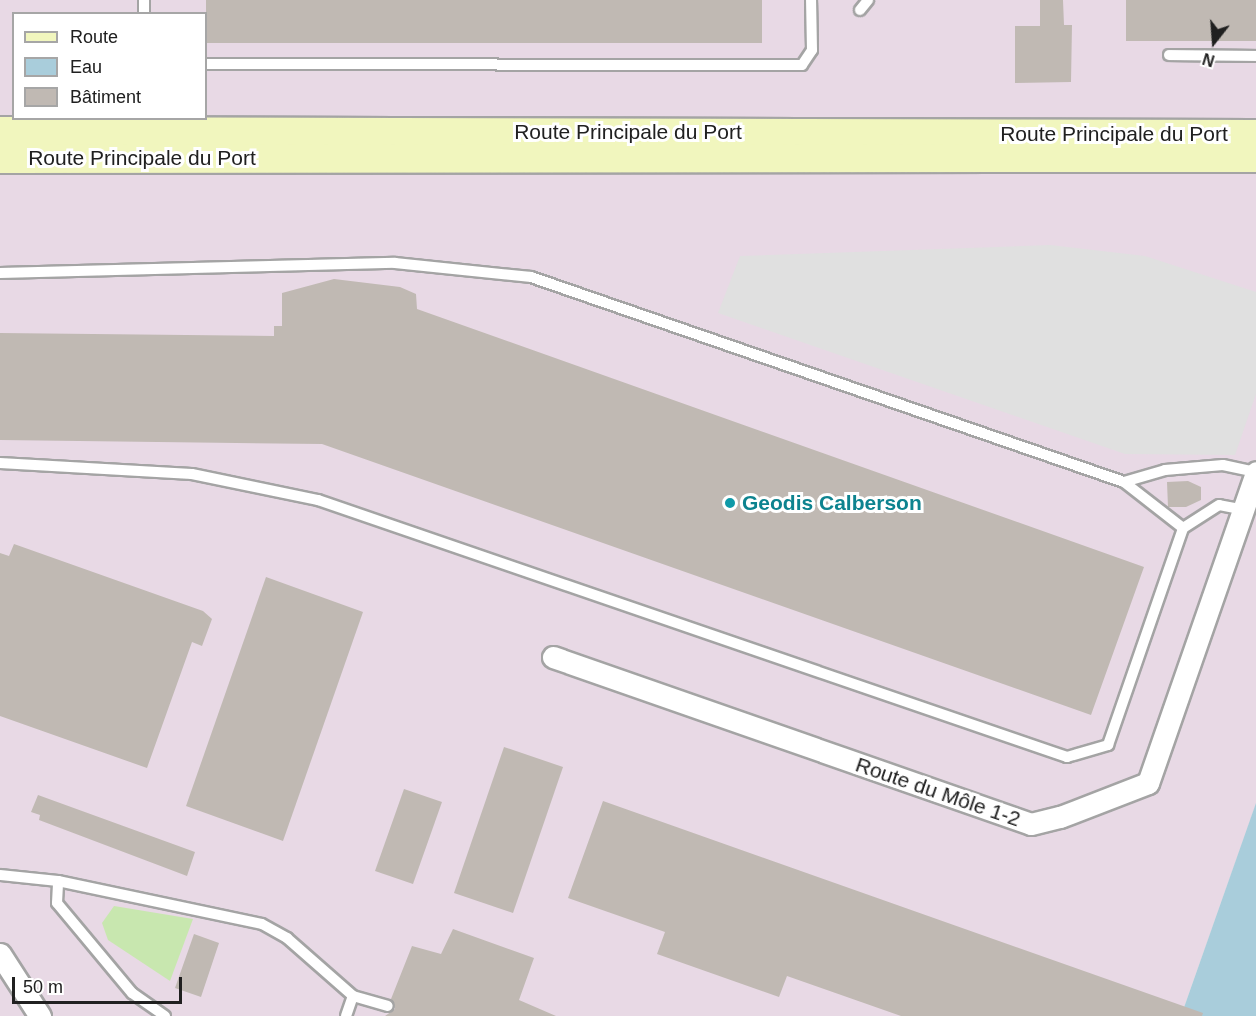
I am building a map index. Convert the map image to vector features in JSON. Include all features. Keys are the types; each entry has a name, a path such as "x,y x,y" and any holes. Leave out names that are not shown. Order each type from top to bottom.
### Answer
{"main road":[{"name":"Route Principale du Port","path":"0,131 1256,134"},
{"name":"Route Principale du Port","path":"0,159 1256,158"}],"street":[{"name":"Route du Môle 1-2","path":"553,657 1030,824 1148,783 1245,510 1256,472"},
{"path":"0,954 40,1016"}],"lane":[{"path":"207,64 802,65 812,50 811,0"},
{"path":"860,10 868,0"},
{"path":"1169,56 1256,56"},
{"path":"0,273 395,263 531,277 1124,482 1183,528"},
{"path":"0,463 192,474 318,500 1067,758 1108,745 1183,528 1219,505 1245,510"},
{"path":"1124,482 1166,470 1223,465 1256,472"},
{"path":"0,875 58,881 262,924 287,938 353,996 388,1006"},
{"path":"58,881 57,903 132,993 165,1016"},
{"path":"346,1016 353,996"}],"shaded area":[{"path":"0,0 1256,0 1256,804 1181,1016 0,1016"},
{"path":"1050,245 1145,256 1256,292 1256,394 1235,455 1125,454 718,313 740,256"}],"green space":[{"path":"114,906 193,919 170,981 108,940 102,923"}],"water":[{"path":"1256,803 1256,1016 1181,1016"}],"building":[{"path":"206,0 762,0 762,43 207,43"},
{"path":"1040,0 1063,0 1064,25 1072,25 1071,82 1015,83 1015,26 1040,26"},
{"path":"1126,0 1256,0 1256,41 1126,41"},
{"name":"Geodis Calberson","path":"334,279 400,287 416,294 417,309 1144,567 1091,715 322,444 0,440 0,333 274,336 274,326 282,326 282,293"},
{"path":"1188,481 1201,487 1201,500 1186,507 1168,507 1167,482"},
{"path":"14,544 203,611 212,619 202,646 192,642 147,768 0,716 0,553 9,556"},
{"path":"266,577 363,612 283,841 186,806"},
{"path":"504,747 563,767 513,913 454,893"},
{"path":"404,789 442,802 413,884 375,871"},
{"path":"38,795 195,852 187,876 39,820 40,815 31,812"},
{"path":"603,801 1203,1013 1202,1016 901,1016 787,976 779,997 657,954 665,932 568,898"},
{"path":"453,929 534,958 519,1000 556,1016 385,1016 395,1009 391,999 412,946 441,954"},
{"path":"194,934 219,943 201,997 175,988"}],"place":[{"name":"Geodis Calberson","path":"730,503"}]}
